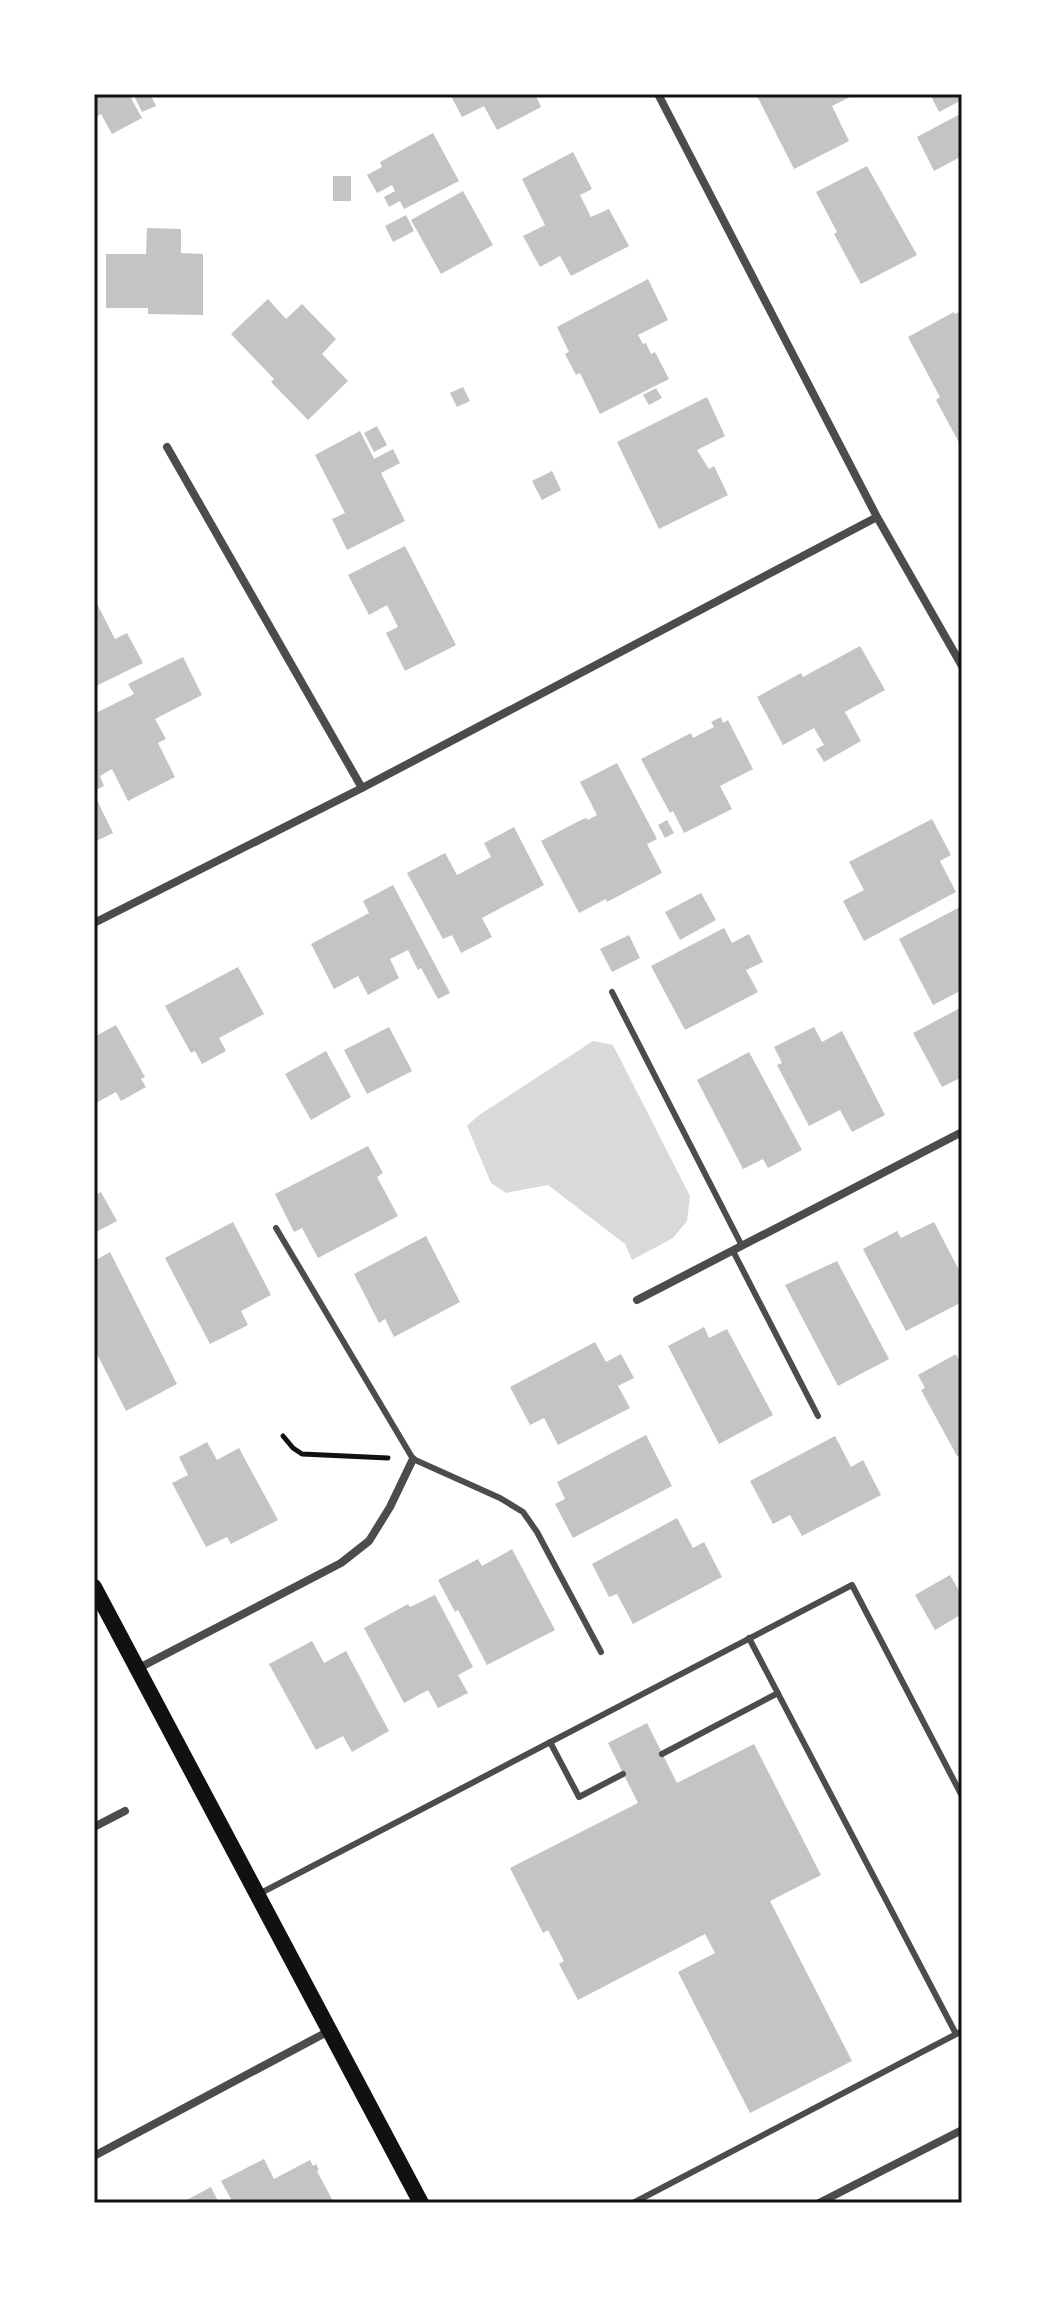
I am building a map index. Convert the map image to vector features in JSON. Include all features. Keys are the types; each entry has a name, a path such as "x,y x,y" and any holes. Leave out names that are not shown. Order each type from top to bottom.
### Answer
{"main road":[{"path":"94,1587 421,2203"}],"street":[{"path":"658,94 877,517 962,666"},
{"path":"167,447 362,788"},
{"path":"94,923 362,788 877,517"},
{"path":"637,1300 962,1132"},
{"path":"137,1669 341,1563 369,1541 390,1507 413,1459"},
{"path":"94,1827 125,1811"},
{"path":"94,2156 330,2031"},
{"path":"819,2203 962,2130"}],"lane":[{"path":"612,992 742,1246"},
{"path":"276,1228 413,1459 500,1498 523,1512 537,1532 601,1652"},
{"path":"733,1251 818,1416"},
{"path":"257,1895 852,1585 962,1796"},
{"path":"633,2203 959,2032 749,1638"},
{"path":"662,1754 778,1693"},
{"path":"550,1742 579,1797 623,1774"}],"path":[{"path":"283,1436 302,1454 413,1459"}],"shaded area":[{"path":"593,1041 613,1045 690,1196 687,1221 673,1238 632,1260 625,1244 548,1185 506,1193 491,1183 467,1126 479,1115"}],"building":[{"path":"94,94 139,94 131,98 142,118 112,134 101,114 94,118"},
{"path":"150,94 156,106 142,112 135,98"},
{"path":"450,94 535,94 541,107 497,130 484,106 462,117"},
{"path":"756,94 856,94 832,106 849,141 794,169"},
{"path":"930,94 962,94 962,100 939,112"},
{"path":"962,113 962,156 934,171 917,137"},
{"path":"433,133 459,181 404,209 400,201 389,207 384,197 395,191 392,185 377,193 367,175 382,167 380,162"},
{"path":"573,152 592,189 580,195 591,217 609,209 629,246 571,276 560,256 540,267 523,236 545,225 522,179"},
{"path":"867,166 917,255 861,284 816,192"},
{"path":"333,176 351,176 351,201 333,201"},
{"path":"463,191 493,245 441,274 411,220"},
{"path":"406,215 414,231 393,242 385,226"},
{"path":"147,228 181,229 181,253 203,254 203,315 148,314 148,308 106,308 106,254 146,254"},
{"path":"648,279 668,320 638,335 651,354 655,352 669,379 600,414 580,373 576,375 565,354 569,352 557,327"},
{"path":"268,299 286,319 302,304 336,339 322,354 348,381 308,420 231,334"},
{"path":"962,311 962,448 936,400 940,397 908,337 954,312"},
{"path":"463,387 470,401 457,407 450,393"},
{"path":"656,388 662,398 649,405 643,395"},
{"path":"707,397 725,436 697,450 709,469 714,466 728,495 659,529 617,442"},
{"path":"377,426 387,445 374,452 364,433"},
{"path":"360,431 374,459 393,449 400,463 381,473 405,521 347,550 332,519 345,513 315,455"},
{"path":"552,471 561,490 542,500 532,481"},
{"path":"405,546 456,645 405,671 386,633 398,627 387,605 369,615 348,575"},
{"path":"94,598 115,639 127,633 143,663 94,687"},
{"path":"860,646 885,690 845,712 861,741 824,762 816,749 824,745 814,728 783,745 757,697 801,673 803,677"},
{"path":"183,657 202,695 155,719 166,739 158,743 175,777 128,801 112,769 100,776 104,786 94,791 94,714 134,694 128,684"},
{"path":"721,717 723,723 728,720 753,769 720,786 732,809 684,833 641,759 691,733 693,738 714,727 711,722"},
{"path":"617,763 657,839 647,844 662,873 579,913 541,841 597,815 580,782"},
{"path":"94,794 113,833 94,842"},
{"path":"932,819 951,855 940,861 956,892 864,941 843,901 864,890 849,862"},
{"path":"667,820 674,833 665,838 658,825"},
{"path":"514,827 544,885 482,918 492,937 461,953 452,935 443,939 407,873 445,853 457,875 491,857 484,843"},
{"path":"393,885 450,993 438,999 408,950 390,959 399,978 368,995 358,976 334,989 311,944 369,913 363,901"},
{"path":"701,893 716,920 680,940 665,912"},
{"path":"962,906 962,990 933,1005 899,939"},
{"path":"724,928 732,943 749,934 763,962 746,970 758,992 685,1030 651,966"},
{"path":"629,935 640,958 612,972 600,949"},
{"path":"238,967 264,1014 219,1038 226,1051 202,1064 195,1051 191,1053 165,1006"},
{"path":"962,1007 962,1077 942,1087 913,1033"},
{"path":"116,1025 145,1077 141,1079 146,1087 121,1101 116,1092 94,1104 94,1037"},
{"path":"389,1027 412,1071 367,1094 344,1050"},
{"path":"814,1027 822,1042 842,1031 885,1115 852,1132 840,1110 809,1126 777,1065 782,1063 774,1047"},
{"path":"326,1051 351,1097 311,1120 285,1074"},
{"path":"749,1052 802,1150 768,1168 763,1159 743,1169 697,1080"},
{"path":"368,1146 383,1173 377,1177 398,1216 318,1258 302,1228 294,1232 275,1194"},
{"path":"101,1192 117,1221 94,1233 94,1196"},
{"path":"233,1222 271,1295 241,1311 248,1325 210,1344 165,1258"},
{"path":"934,1222 962,1276 962,1302 906,1331 863,1249 897,1231 901,1238"},
{"path":"426,1236 460,1302 394,1337 385,1319 379,1323 354,1274"},
{"path":"110,1252 177,1384 126,1411 94,1348 94,1261"},
{"path":"837,1261 889,1359 838,1386 785,1285"},
{"path":"704,1327 709,1338 727,1329 773,1415 719,1444 668,1346"},
{"path":"595,1342 606,1362 621,1354 634,1378 618,1386 630,1408 558,1445 544,1418 530,1425 510,1387"},
{"path":"956,1354 962,1366 962,1454 957,1456 921,1390 925,1388 918,1375"},
{"path":"646,1435 672,1486 573,1538 555,1504 565,1499 557,1482"},
{"path":"835,1436 851,1467 863,1460 881,1495 802,1536 790,1515 773,1524 750,1481"},
{"path":"207,1442 217,1460 239,1448 278,1520 231,1544 227,1537 206,1547 172,1483 188,1475 179,1457"},
{"path":"677,1518 693,1548 704,1542 722,1577 633,1624 617,1594 609,1597 592,1564"},
{"path":"512,1549 555,1630 487,1665 438,1580 478,1559 482,1566"},
{"path":"950,1575 962,1596 962,1614 935,1630 915,1595"},
{"path":"435,1595 473,1667 458,1675 468,1693 438,1708 428,1690 404,1703 364,1628 408,1604 410,1607"},
{"path":"312,1641 324,1663 346,1651 389,1731 352,1752 343,1736 316,1750 269,1664"},
{"path":"647,1723 677,1783 754,1744 821,1875 770,1901 852,2061 750,2113 678,1972 715,1953 705,1934 578,2000 559,1964 564,1961 548,1930 543,1933 510,1868 638,1803 608,1743"},
{"path":"264,2159 274,2179 310,2160 313,2166 316,2164 334,2203 233,2203 221,2181"},
{"path":"211,2187 219,2203 181,2203"}]}
